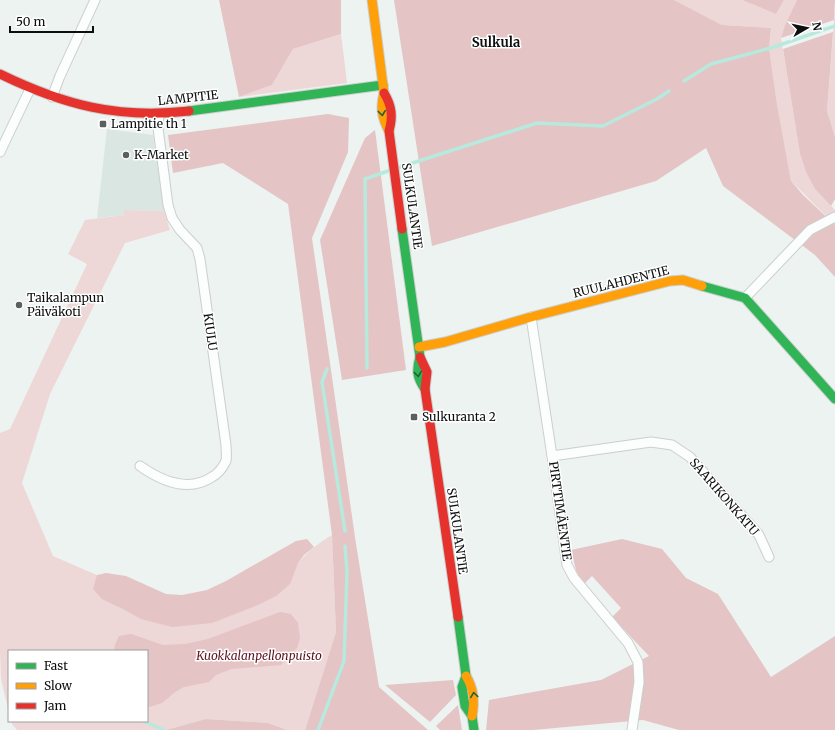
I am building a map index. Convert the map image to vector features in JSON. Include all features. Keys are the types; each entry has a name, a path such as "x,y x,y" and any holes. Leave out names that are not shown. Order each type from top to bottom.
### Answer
{"street":[{"path":"52,97 94,0"},
{"name":"SULKULANTIE","path":"372,0 384,89 381,104 383,122 389,131 394,162 420,352 427,366 428,378 425,389 466,676 472,685 475,705 472,716 474,730"},
{"name":"LAMPITIE","path":"0,74 30,89 52,97 84,106 125,113 159,114 384,89"},
{"path":"0,152 30,89"},
{"name":"KIULU","path":"140,466 154,475 178,484 194,485 206,481 217,474 226,460 226,445 200,259 197,248 180,230 172,218 168,205 158,128 159,114"},
{"path":"835,217 810,230 745,298 835,399"},
{"name":"RUULAHDENTIE","path":"420,352 530,317 670,281 683,280 745,298"},
{"name":"PIRTTIMÄENTIE","path":"530,317 552,456 567,565 574,578 628,643 638,662 639,682 632,730"},
{"name":"SAARIKONKATU","path":"552,456 651,442 672,445 690,457 759,535 769,557"}],"shaded area":[{"path":"107,129 153,135 164,211 125,210 125,215 97,218"}],"green space":[{"path":"219,0 341,0 341,34 293,49 272,85 239,97"},
{"path":"394,0 674,0 722,25 771,28 769,48 777,104 791,181 803,195 835,225 835,277 815,255 723,186 706,148 656,181 432,246"},
{"path":"674,0 742,0 776,14 784,0 797,0 785,25 781,38 800,154 806,172 815,189 835,210 835,225 791,181 777,104 769,48 771,28 722,25"},
{"path":"742,0 784,0 776,14"},
{"path":"797,0 835,0 834,20 781,38 785,25"},
{"path":"835,9 835,137 827,111"},
{"path":"833,32 827,111 835,137 835,199 831,206 815,189 806,172 800,154 783,49"},
{"path":"341,34 347,83 239,97 272,85 293,49"},
{"path":"328,114 349,118 348,152 312,238 356,544 379,687 428,730 305,730 336,632 332,535 288,204 223,163 173,173 168,135"},
{"path":"375,130 406,370 342,380 320,240 365,138"},
{"name":"Kuokkalanpellonpuisto","path":"124,210 164,211 170,230 125,243 50,394 22,483 53,556 168,606 298,563 314,548 332,535 336,632 305,730 287,730 268,723 206,719 166,730 17,730 12,724 11,722 148,722 148,650 8,650 8,709 1,679 0,433 10,429 87,264 68,254 85,220 125,215"},
{"path":"307,539 314,547 304,555 298,563 290,584 276,596 258,605 212,623 172,627 141,619 102,599 93,589 97,575 106,573 126,576 166,594 182,595 207,590 226,581 296,541"},
{"path":"622,539 662,549 686,578 718,594 771,677 835,636 835,730 679,730 643,720 533,730 486,730 489,700 601,680 649,656 612,617 621,608 592,576 584,584 577,574 571,550"},
{"path":"280,612 291,614 298,623 300,638 297,648 281,665 231,669 216,675 209,682 184,687 175,692 162,703 149,707 148,650 114,650 119,636 131,634 163,645 185,644 208,639"},
{"path":"453,680 456,695 430,722 385,685"},
{"path":"458,705 462,730 440,730 436,726"},
{"path":"206,719 268,723 287,730 166,730"}],"waterway":[{"path":"684,81 711,64 774,47 835,26"},
{"path":"397,168 537,123 603,126 657,99 669,91"},
{"path":"367,368 365,179 391,170"},
{"path":"327,369 322,382 345,531"},
{"path":"318,730 344,661 347,572 345,546"},
{"path":"145,722 164,730"}],"traffic: fast":[{"path":"189,111 383,85"},
{"path":"402,229 420,357 418,374 425,389"},
{"path":"702,286 745,298 835,399"},
{"path":"458,617 466,676 462,687 465,706 472,716 474,730"}],"traffic: slow":[{"path":"372,0 384,93 382,112 389,131"},
{"path":"419,347 445,342 531,317 670,281 683,280 702,286"},
{"path":"466,676 471,686 473,695 472,716"}],"traffic: jam":[{"path":"0,74 46,94 92,107 138,113 189,111"},
{"path":"384,93 389,102 391,112 389,131 402,229"},
{"path":"420,357 427,372 425,389 458,617"}],"place":[{"name":"Lampitie th 1","path":"103,124"},
{"name":"K-Market","path":"126,155"},
{"name":"Taikalampun Päiväkoti","path":"19,305"},
{"name":"Sulkuranta 2","path":"414,417"}],"district":[{"name":"Sulkula","path":"496,42"}]}
